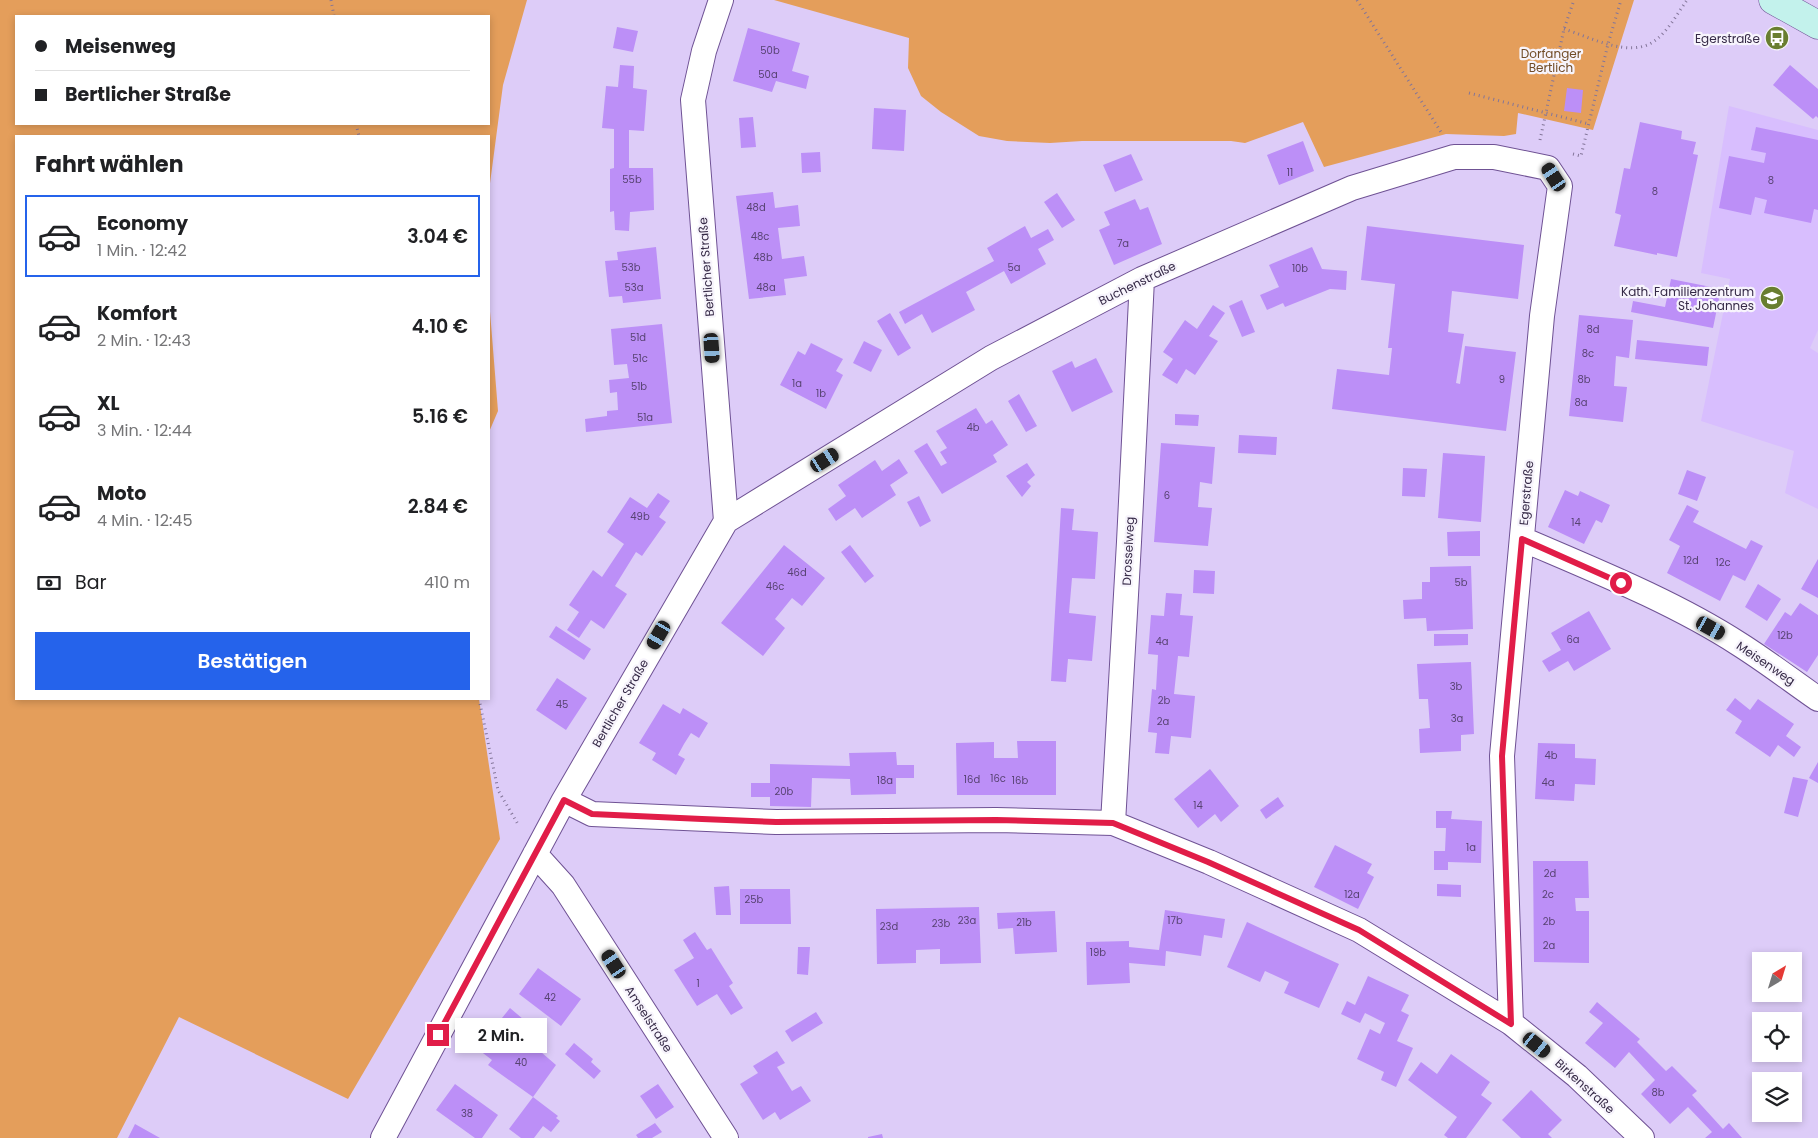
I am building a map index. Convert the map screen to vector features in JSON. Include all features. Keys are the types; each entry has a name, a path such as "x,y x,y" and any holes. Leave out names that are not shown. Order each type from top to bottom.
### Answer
{"street":[{"name":"Bertlicher Straße","path":"383,1138 564,800 726,520 693,100 704,51 721,0"},
{"path":"1773,0 1818,24"},
{"name":"Buchenstraße","path":"726,520 991,358 1142,278 1352,188 1454,157 1494,157 1548,168 1560,186 1558,203"},
{"name":"Egerstraße","path":"1511,1024 1502,756 1542,316 1558,203"},
{"name":"Drosselweg","path":"1113,823 1129,551 1142,278"},
{"name":"Meisenweg","path":"1522,539 1590,568 1682,612 1739,644 1818,699"},
{"name":"Birkenstraße","path":"564,800 592,814 621,816 776,822 996,820 1113,823 1208,862 1359,930 1511,1024 1577,1076 1642,1138"},
{"name":"Amselstraße","path":"535,854 563,885 726,1138"}],"path":[{"path":"331,0 334,15"},
{"path":"1357,0 1439,127 1454,157"},
{"path":"1532,164 1541,138 1564,29 1574,0"},
{"path":"1564,152 1581,156 1608,44 1621,0"},
{"path":"1564,29 1626,49 1639,48 1653,42 1668,27 1687,0"},
{"path":"1469,93 1589,124"},
{"path":"479,700 498,790 535,854"}],"shaded area":[{"name":"Kath. Familienzentrum St. Johannes","path":"1729,106 1818,130 1818,330 1810,348 1818,353 1818,509 1785,493 1794,451 1701,421 1730,279 1701,273"}],"green space":[{"path":"0,0 527,0 503,85 490,183 490,135 15,135 15,700 479,700 500,839 348,1099 179,1017 117,1138 0,1138"},
{"name":"Dorfanger Bertlich","path":"774,0 1634,0 1593,130 1518,113 1516,134 1504,136 1446,134 1324,167 1303,122 1245,143 1231,141 1082,141 1050,143 1007,141 979,136 941,112 921,96 908,68 909,38"},
{"path":"490,311 498,411 490,430"}],"building":[{"path":"617,27 638,31 633,52 613,48"},
{"path":"748,28 800,43 792,71 809,76 806,89 776,81 772,92 733,81"},
{"path":"620,65 634,66 633,88 647,90 644,131 629,130 629,168 653,168 654,210 630,212 629,231 615,230 614,211 610,212 610,169 614,168 614,129 602,128 606,86 618,87"},
{"path":"1790,65 1818,89 1818,118 1816,116 1813,119 1773,85"},
{"path":"1567,88 1583,90 1581,113 1564,111"},
{"path":"874,108 906,110 904,151 872,149"},
{"path":"753,117 756,147 741,148 739,118"},
{"path":"1640,122 1682,131 1681,139 1696,142 1693,154 1698,155 1677,257 1614,246 1621,215 1615,213 1624,168 1630,169"},
{"path":"1756,127 1818,140 1818,210 1814,209 1811,223 1764,213 1767,200 1755,197 1751,215 1719,208 1729,156 1764,163 1766,153 1751,150"},
{"path":"1303,141 1314,171 1279,185 1267,155"},
{"path":"820,152 821,172 802,173 801,153"},
{"path":"1131,154 1143,180 1115,192 1103,165"},
{"path":"773,192 775,208 798,205 800,226 778,228 780,244 782,259 804,256 807,276 784,279 786,295 749,299 736,196"},
{"path":"1057,193 1075,220 1062,228 1044,202"},
{"path":"1135,199 1140,210 1148,207 1162,244 1114,265 1099,230 1110,225 1104,212"},
{"path":"1025,226 1031,238 1048,229 1054,240 1038,249 1046,264 1011,284 1004,271 966,292 975,310 932,333 922,314 905,324 899,312 994,261 987,248"},
{"path":"1367,226 1524,245 1518,299 1452,291 1448,332 1464,334 1456,383 1460,384 1465,346 1516,352 1506,431 1332,409 1337,369 1389,375 1392,348 1388,348 1395,284 1361,280"},
{"path":"656,247 661,299 623,303 622,296 609,297 605,261 618,260 617,252"},
{"path":"1312,247 1322,269 1347,271 1346,290 1330,289 1285,307 1283,303 1267,310 1260,295 1279,287 1269,265"},
{"path":"1671,279 1721,289 1713,328 1631,312 1633,301 1665,307"},
{"path":"1242,300 1255,332 1242,337 1229,306"},
{"path":"1213,305 1225,313 1209,336 1218,341 1195,375 1186,369 1177,384 1162,375 1173,359 1163,352 1185,320 1197,329"},
{"path":"890,313 911,348 898,356 877,321"},
{"path":"1579,315 1633,320 1629,358 1616,356 1614,386 1627,387 1623,422 1569,416"},
{"path":"662,324 672,423 586,432 585,419 607,416 607,411 618,410 617,392 610,393 609,380 629,378 627,364 614,365 611,329"},
{"path":"1637,340 1709,347 1707,366 1635,359"},
{"path":"864,341 882,350 871,372 853,363"},
{"path":"811,343 843,359 836,371 843,375 826,409 780,385 798,351 805,355"},
{"path":"1096,358 1113,392 1072,412 1052,371 1072,361 1075,368"},
{"path":"1019,394 1037,426 1026,432 1008,401"},
{"path":"976,408 986,424 992,420 1008,445 993,455 997,462 942,494 914,451 927,443 941,466 947,463 940,452 947,448 936,431"},
{"path":"1175,414 1199,415 1198,426 1175,425"},
{"path":"1239,435 1277,437 1276,455 1238,453"},
{"path":"1161,443 1215,447 1212,484 1200,482 1198,507 1212,508 1208,546 1154,542"},
{"path":"1443,453 1485,456 1481,522 1438,518"},
{"path":"899,459 908,473 890,485 896,495 862,518 855,508 836,521 828,509 846,496 838,485 875,460 882,471"},
{"path":"1027,463 1035,475 1027,482 1031,486 1022,497 1006,476"},
{"path":"1403,468 1427,469 1425,497 1402,496"},
{"path":"1687,470 1706,477 1697,501 1678,494"},
{"path":"1565,490 1578,496 1580,491 1610,505 1602,523 1596,520 1584,544 1548,527"},
{"path":"658,493 670,501 659,517 666,522 642,556 636,552 615,586 627,594 604,629 591,620 579,638 567,630 579,612 569,605 593,570 602,577 624,544 607,532 630,497 647,508"},
{"path":"919,496 931,521 920,527 907,502"},
{"path":"1687,505 1699,511 1693,522 1746,549 1751,540 1763,546 1745,581 1733,575 1720,601 1667,573 1680,546 1669,540"},
{"path":"1061,508 1074,509 1072,530 1098,532 1095,579 1072,578 1069,613 1096,616 1092,661 1068,659 1066,682 1051,681"},
{"path":"1480,531 1480,556 1448,556 1447,532"},
{"path":"784,545 825,578 802,606 792,598 775,619 785,628 763,656 721,623"},
{"path":"850,545 874,576 865,583 841,552"},
{"path":"1818,559 1818,598 1801,589"},
{"path":"1471,566 1473,629 1427,631 1426,618 1404,619 1403,600 1422,599 1422,582 1430,582 1430,567"},
{"path":"1194,570 1215,571 1214,594 1193,593"},
{"path":"1758,584 1781,599 1767,621 1745,607"},
{"path":"1166,593 1182,594 1180,615 1193,616 1189,657 1178,656 1174,694 1195,696 1191,738 1171,736 1169,754 1155,753 1157,733 1148,732 1152,689 1156,690 1158,655 1148,654 1151,615 1164,616"},
{"path":"1800,603 1818,615 1818,655 1807,672 1764,644 1785,612 1791,616"},
{"path":"1589,611 1611,649 1574,671 1568,661 1549,672 1542,661 1561,650 1551,633"},
{"path":"556,626 591,649 584,660 549,637"},
{"path":"1434,634 1468,634 1468,645 1434,646"},
{"path":"1471,662 1474,734 1461,735 1461,751 1420,753 1419,729 1430,728 1428,699 1419,699 1417,664"},
{"path":"557,678 587,698 566,730 536,710"},
{"path":"1735,698 1750,710 1758,699 1794,724 1786,736 1801,747 1794,757 1778,745 1770,757 1735,733 1742,721 1726,710"},
{"path":"663,704 680,714 683,708 708,723 699,738 691,733 684,744 678,755 685,759 676,775 652,760 656,753 639,743"},
{"path":"1017,741 1056,741 1056,795 957,795 956,743 994,742 994,758 1018,758"},
{"path":"1538,743 1575,744 1575,758 1596,759 1595,785 1575,784 1574,801 1535,799"},
{"path":"896,752 897,765 914,765 914,778 896,778 896,794 851,795 850,779 812,778 811,807 770,806 770,797 751,797 751,783 770,783 770,764 850,766 849,753"},
{"path":"1818,762 1818,783 1809,778"},
{"path":"1210,769 1239,806 1221,822 1215,814 1198,828 1174,799"},
{"path":"1793,777 1808,780 1798,817 1784,813"},
{"path":"1278,797 1284,806 1266,819 1260,810"},
{"path":"1436,811 1452,811 1451,819 1482,821 1481,863 1448,862 1448,870 1434,870 1434,851 1445,851 1446,828 1436,828"},
{"path":"1335,845 1372,864 1367,873 1374,877 1358,909 1314,887"},
{"path":"1533,861 1588,861 1589,898 1575,898 1576,911 1589,911 1589,963 1534,962"},
{"path":"1437,884 1461,885 1461,897 1437,896"},
{"path":"729,886 731,915 716,915 714,887"},
{"path":"740,889 790,889 791,924 740,924"},
{"path":"979,907 981,963 940,964 940,949 916,950 916,963 877,964 876,909"},
{"path":"1165,910 1225,919 1222,938 1204,935 1201,956 1166,951 1165,966 1129,963 1130,983 1087,985 1086,942 1129,941 1129,947 1159,950"},
{"path":"1055,911 1057,952 1015,954 1013,928 998,929 997,913"},
{"path":"1247,922 1339,964 1319,1008 1284,993 1289,982 1265,971 1260,982 1227,967"},
{"path":"695,932 707,950 711,948 733,983 729,986 743,1008 731,1015 717,994 697,1006 674,970 694,958 683,940"},
{"path":"798,947 810,947 808,975 797,974"},
{"path":"538,968 581,999 561,1026 519,994"},
{"path":"1368,976 1409,995 1401,1011 1409,1015 1397,1041 1413,1048 1396,1087 1381,1080 1384,1072 1357,1059 1370,1029 1380,1034 1385,1023 1365,1013 1360,1023 1341,1014 1347,1001 1355,1005"},
{"path":"1597,1002 1640,1039 1637,1042 1666,1071 1672,1066 1697,1091 1692,1095 1723,1129 1729,1123 1742,1138 1705,1138 1712,1132 1688,1107 1670,1124 1641,1094 1655,1080 1629,1052 1615,1068 1585,1043 1603,1023 1589,1012"},
{"path":"510,1008 530,1025 522,1035 502,1018"},
{"path":"816,1012 823,1023 792,1042 785,1031"},
{"path":"495,1028 521,1046 526,1039 556,1065 533,1097 488,1065 492,1060 479,1050"},
{"path":"574,1043 593,1059 591,1062 601,1071 594,1079 565,1054"},
{"path":"777,1051 785,1063 777,1067 792,1091 801,1086 811,1101 780,1120 775,1112 763,1120 740,1084 758,1073 753,1066"},
{"path":"1451,1054 1490,1082 1481,1095 1492,1103 1466,1138 1448,1138 1444,1135 1457,1117 1408,1080 1421,1062 1437,1074"},
{"path":"455,1084 498,1115 482,1138 475,1138 436,1110"},
{"path":"658,1084 674,1107 656,1119 640,1096"},
{"path":"1531,1090 1562,1120 1548,1134 1552,1138 1521,1138 1502,1120"},
{"path":"533,1097 558,1116 556,1118 560,1121 551,1132 543,1126 534,1138 521,1138 509,1129"},
{"path":"655,1123 662,1132 652,1138 638,1138 636,1135"},
{"path":"135,1124 160,1138 128,1138"},
{"path":"882,1134 883,1138 868,1138 868,1137"}],"place":[{"name":"Egerstraße","path":"1777,38"},
{"name":"Kath. Familienzentrum St. Johannes","path":"1772,298"}],"route":[{"path":"438,1035 564,800 592,814 702,819 776,822 996,820 1113,823 1208,862 1359,930 1511,1024 1502,756 1522,539 1621,583"}]}
